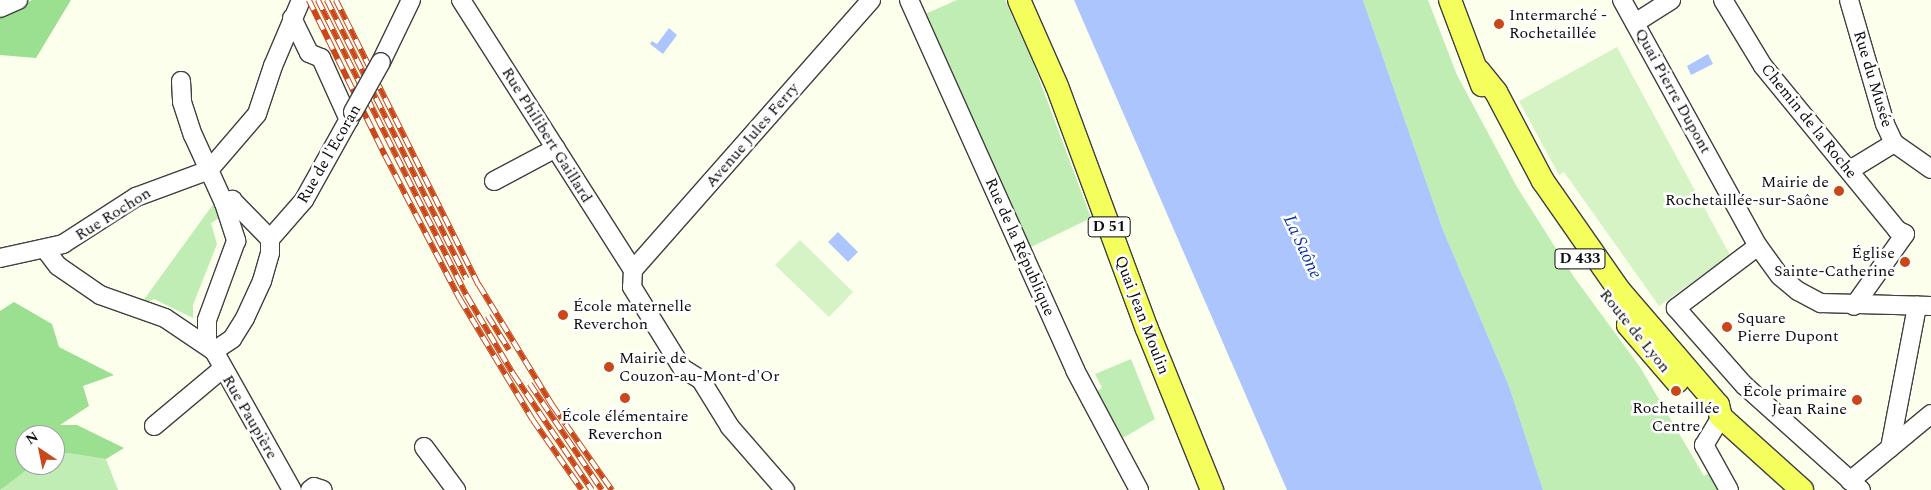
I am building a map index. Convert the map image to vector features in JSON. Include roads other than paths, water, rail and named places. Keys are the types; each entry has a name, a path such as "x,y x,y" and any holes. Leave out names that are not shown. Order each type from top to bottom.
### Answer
{"main road":[{"name":"Quai Jean Moulin","path":"1019,0 1057,86 1161,365 1212,490"},
{"name":"Route de Lyon","path":"1450,0 1479,70 1496,92 1564,214 1637,314 1718,406 1721,417 1802,490"}],"street":[{"path":"0,8 18,0"},
{"name":"Rue de l'Ecoran","path":"270,239 304,200 381,62 411,0"},
{"name":"Rue Philibert Gaillard","path":"461,0 633,270"},
{"name":"Avenue Jules Ferry","path":"633,270 871,0"},
{"name":"Rue de la République","path":"909,0 1075,370 1139,490"},
{"name":"Quai Pierre Dupont","path":"1622,0 1770,265 1798,291 1821,303 1854,306 1924,306"},
{"path":"1635,23 1671,0"},
{"name":"Chemin de la Roche","path":"1723,0 1763,66 1850,170 1897,230 1905,234 1854,306"},
{"name":"Rue du Musée","path":"1849,0 1885,124 1894,144 1931,169"},
{"path":"296,5 309,53 320,58 351,116"},
{"path":"209,170 257,114 296,5"},
{"path":"181,81 184,110 224,203 236,241 206,320 210,348"},
{"path":"1850,170 1894,144"},
{"path":"494,181 556,148"},
{"name":"Rue Rochon","path":"0,258 63,244 156,187 209,170"},
{"path":"210,348 232,338 245,318 262,281 270,253 270,239 232,200 224,203"},
{"path":"1758,246 1676,308 1744,385 1855,485 1890,448 1931,414"},
{"path":"46,249 58,266 100,295 165,318 210,348"},
{"path":"633,270 632,287 682,368 701,380 730,427 785,490"},
{"path":"1890,448 1924,306"},
{"name":"Rue Paupière","path":"210,348 292,490"},
{"path":"154,426 222,369"},
{"path":"1721,417 1704,445 1729,490"},
{"path":"424,447 456,490"},
{"path":"310,490 314,487 323,490"}],"water":[{"name":"La Saône","path":"1074,0 1363,0 1443,230 1509,386 1543,490 1287,490"},
{"path":"669,28 677,35 663,54 650,44 652,41 657,44"},
{"path":"1708,54 1713,64 1691,75 1687,66"},
{"path":"838,232 858,252 848,262 828,242"}],"railway":[{"path":"309,0 385,155 460,299 533,420 582,490"},
{"path":"318,0 467,296 514,375 592,490"},
{"path":"327,0 467,279"},
{"path":"336,0 479,285 553,406 612,490"},
{"path":"488,316 509,350"},
{"path":"530,384 602,490"}],"place":[{"name":"Intermarché - Rochetaillée","path":"1499,24"},
{"name":"Mairie de Rochetaillée-sur-Saône","path":"1839,191"},
{"name":"Église Sainte-Catherine","path":"1905,262"},
{"name":"École maternelle Reverchon","path":"563,315"},
{"name":"Square Pierre Dupont","path":"1727,327"},
{"name":"Mairie de Couzon-au-Mont-d'Or","path":"609,367"},
{"name":"Rochetaillée Centre","path":"1676,391"},
{"name":"École élémentaire Reverchon","path":"625,398"},
{"name":"École primaire Jean Raine","path":"1857,400"}]}
